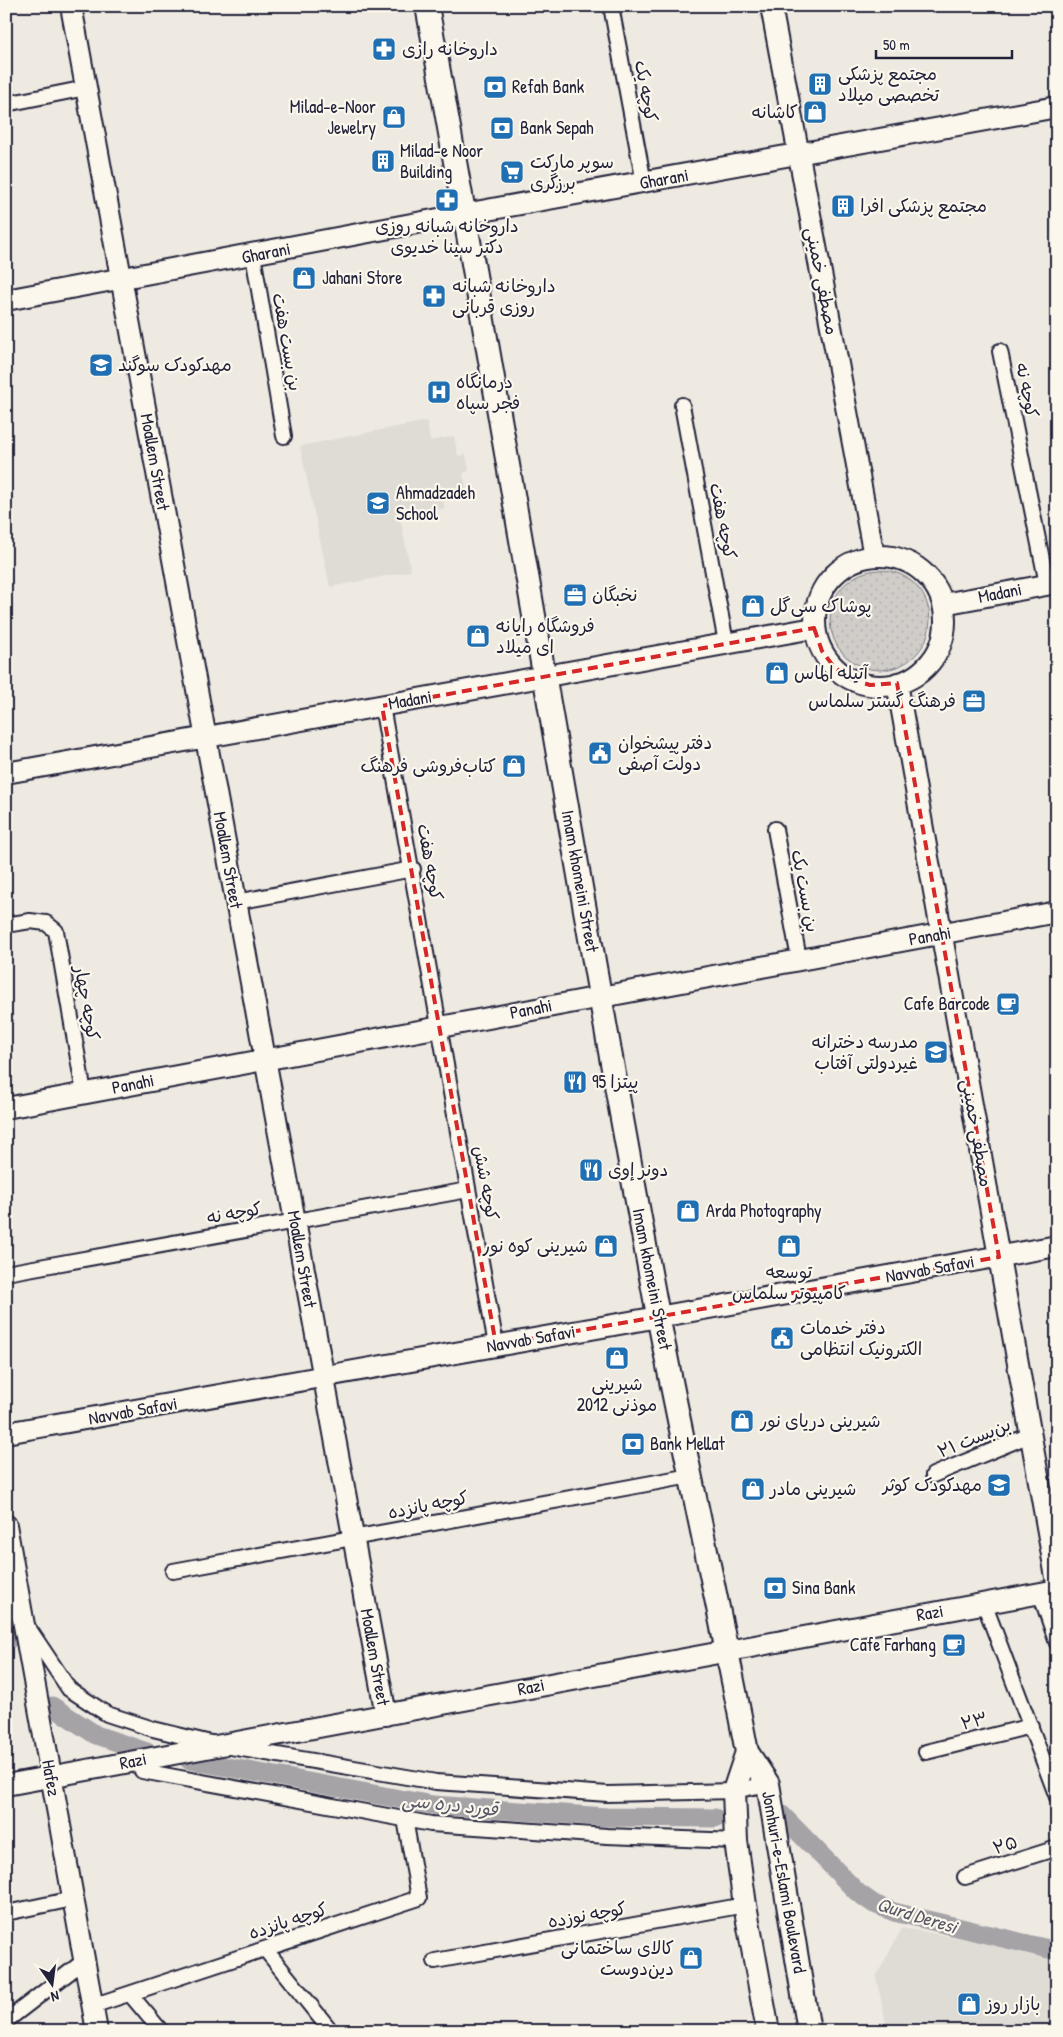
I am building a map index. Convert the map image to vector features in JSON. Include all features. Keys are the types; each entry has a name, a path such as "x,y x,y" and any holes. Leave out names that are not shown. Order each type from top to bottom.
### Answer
{"main road":[{"name":"Imam khomeini Street","path":"427,6 465,214 543,677 658,1316 746,1752"},
{"name":"Jomhuri-e-Eslami Boulevard","path":"746,1752 768,1784 809,2031"},
{"name":"Jomhuri-e-Eslami Boulevard","path":"746,1752 734,1791 736,1841 745,1906 768,2031"}],"street":[{"name":"Moallem Street","path":"71,6 386,1714"},
{"name":"کوچه یک","path":"611,6 644,183"},
{"name":"مصطفی خمینی","path":"770,6 874,556"},
{"path":"6,104 86,88"},
{"name":"Gharani","path":"6,300 465,214 1057,108"},
{"name":"بن بست هفت","path":"253,255 284,436"},
{"name":"کوچه نه","path":"1000,351 1052,584"},
{"name":"کوچه هفت","path":"682,405 726,643"},
{"path":"874,556 896,558 912,564 926,575 937,589 943,604 945,622 942,640 935,655 924,669 897,683 870,685 851,679 834,668 822,651 814,628 815,613 820,595 829,579 843,567 860,558 874,556"},
{"name":"Madani","path":"943,604 1052,584"},
{"name":"Madani","path":"6,773 814,628"},
{"name":"مصطفی خمینی","path":"897,683 1030,1435 1051,1589"},
{"name":"کوچه هفت","path":"382,706 413,869 438,1026"},
{"name":"بن بست یک","path":"774,829 799,959"},
{"path":"236,902 413,869"},
{"name":"Panahi","path":"6,1108 1057,912"},
{"name":"کوچه چهار","path":"6,925 30,921 46,922 56,931 84,1093"},
{"name":"کوچه شش","path":"438,1026 496,1345"},
{"name":"کوچه نه","path":"6,1274 468,1190"},
{"name":"Navvab Safavi","path":"6,1433 1057,1246"},
{"name":"بن‌بست ۲۱","path":"932,1475 1030,1435"},
{"name":"کوچه پانزده","path":"174,1571 690,1476"},
{"name":"Hafez","path":"6,1525 97,2031"},
{"path":"1051,1589 1057,1642"},
{"name":"Razi","path":"6,1785 984,1604 1051,1589"},
{"path":"6,1602 23,1620 69,1689 107,1714 153,1730 219,1746 436,1782 608,1794 734,1791 768,1784"},
{"path":"984,1604 1057,1797"},
{"name":"۲۳","path":"926,1752 1030,1726"},
{"path":"142,1771 431,1824 607,1836 736,1841"},
{"name":"کوچه پانزده","path":"92,2006 419,1898 405,1819"},
{"name":"۲۵","path":"965,1877 1057,1848"},
{"path":"6,1913 73,1899"},
{"name":"کوچه نوزده","path":"435,1961 745,1906"},
{"path":"265,1949 331,2031"},
{"path":"6,2021 84,1961"},
{"path":"130,1994 161,2031"}],"highlighted area":[{"path":"814,628 822,651 834,667 851,679 870,685 897,683 999,1257 496,1345 382,706"}],"shaded area":[{"name":"Ahmadzadeh School","path":"427,421 430,441 454,436 458,456 466,454 469,471 463,473 467,492 442,497 445,508 400,518 411,571 330,587 300,446"},
{"path":"880,570 890,571 908,578 922,592 929,610 929,630 922,648 908,662 890,669 880,670 870,669 852,662 838,648 831,630 830,620 831,610 838,592 852,578 870,571"},
{"name":"بازار روز","path":"902,1928 1057,1955 1057,2031 888,2031 876,1977"}],"waterway":[{"path":"6,1636 9,1639"},
{"name":"قورد دره سی","path":"52,1706 96,1735 147,1752"},
{"name":"قورد دره سی","path":"189,1760 433,1805 607,1817 715,1818"},
{"name":"Qurd Deresi","path":"781,1814 857,1892 874,1904 894,1912 1057,1951"}],"place":[{"name":"داروخانه رازی","path":"384,49"},
{"name":"مجتمع پزشکی تخصصی میلاد","path":"820,84"},
{"name":"Refah Bank","path":"495,87"},
{"name":"کاشانه","path":"815,112"},
{"name":"Milad-e-Noor Jewelry","path":"394,117"},
{"name":"Bank Sepah","path":"502,128"},
{"name":"Milad-e Noor Building","path":"383,161"},
{"name":"سوپر مارکت برزگری","path":"512,172"},
{"name":"داروخانه شبانه روزی دکتر سینا خدیوی","path":"447,200"},
{"name":"مجتمع پزشکی افرا","path":"843,206"},
{"name":"Jahani Store","path":"304,278"},
{"name":"داروخانه شبانه روزی قربانی","path":"434,296"},
{"name":"مهدکودک سوگند","path":"101,365"},
{"name":"درمانگاه فجر سپاه","path":"439,392"},
{"name":"Ahmadzadeh School","path":"378,503"},
{"name":"نخبگان","path":"575,595"},
{"name":"پوشاک سی‌گل","path":"753,606"},
{"name":"فروشگاه رایانه ای میلاد","path":"478,636"},
{"name":"آتیله الماس","path":"777,673"},
{"name":"فرهنگ گستر سلماس","path":"974,701"},
{"name":"دفتر پیشخوان دولت آصفی","path":"600,753"},
{"name":"کتاب‌فروشی فرهنگ","path":"514,766"},
{"name":"Cafe Barcode","path":"1008,1004"},
{"name":"مدرسه دخترانه غیردولتی آفتاب","path":"936,1052"},
{"name":"پیتزا 95","path":"575,1082"},
{"name":"دونر إوی","path":"591,1170"},
{"name":"Arda Photography","path":"688,1211"},
{"name":"شیرینی کوه نور","path":"606,1246"},
{"name":"توسعه کامپیوتر سلماس","path":"789,1246"},
{"name":"دفتر خدمات الکترونیک انتظامی","path":"782,1338"},
{"name":"شیرینی موذنی 2012","path":"617,1358"},
{"name":"شیرینی دریای نور","path":"742,1421"},
{"name":"Bank Mellat","path":"633,1444"},
{"name":"مهدکودک کوثر","path":"999,1485"},
{"name":"شیرینی مادر","path":"753,1489"},
{"name":"Sina Bank","path":"775,1588"},
{"name":"Cafe Farhang","path":"954,1645"},
{"name":"کالای ساختمانی دین‌دوست","path":"691,1958"},
{"name":"بازار روز","path":"969,2004"}]}
